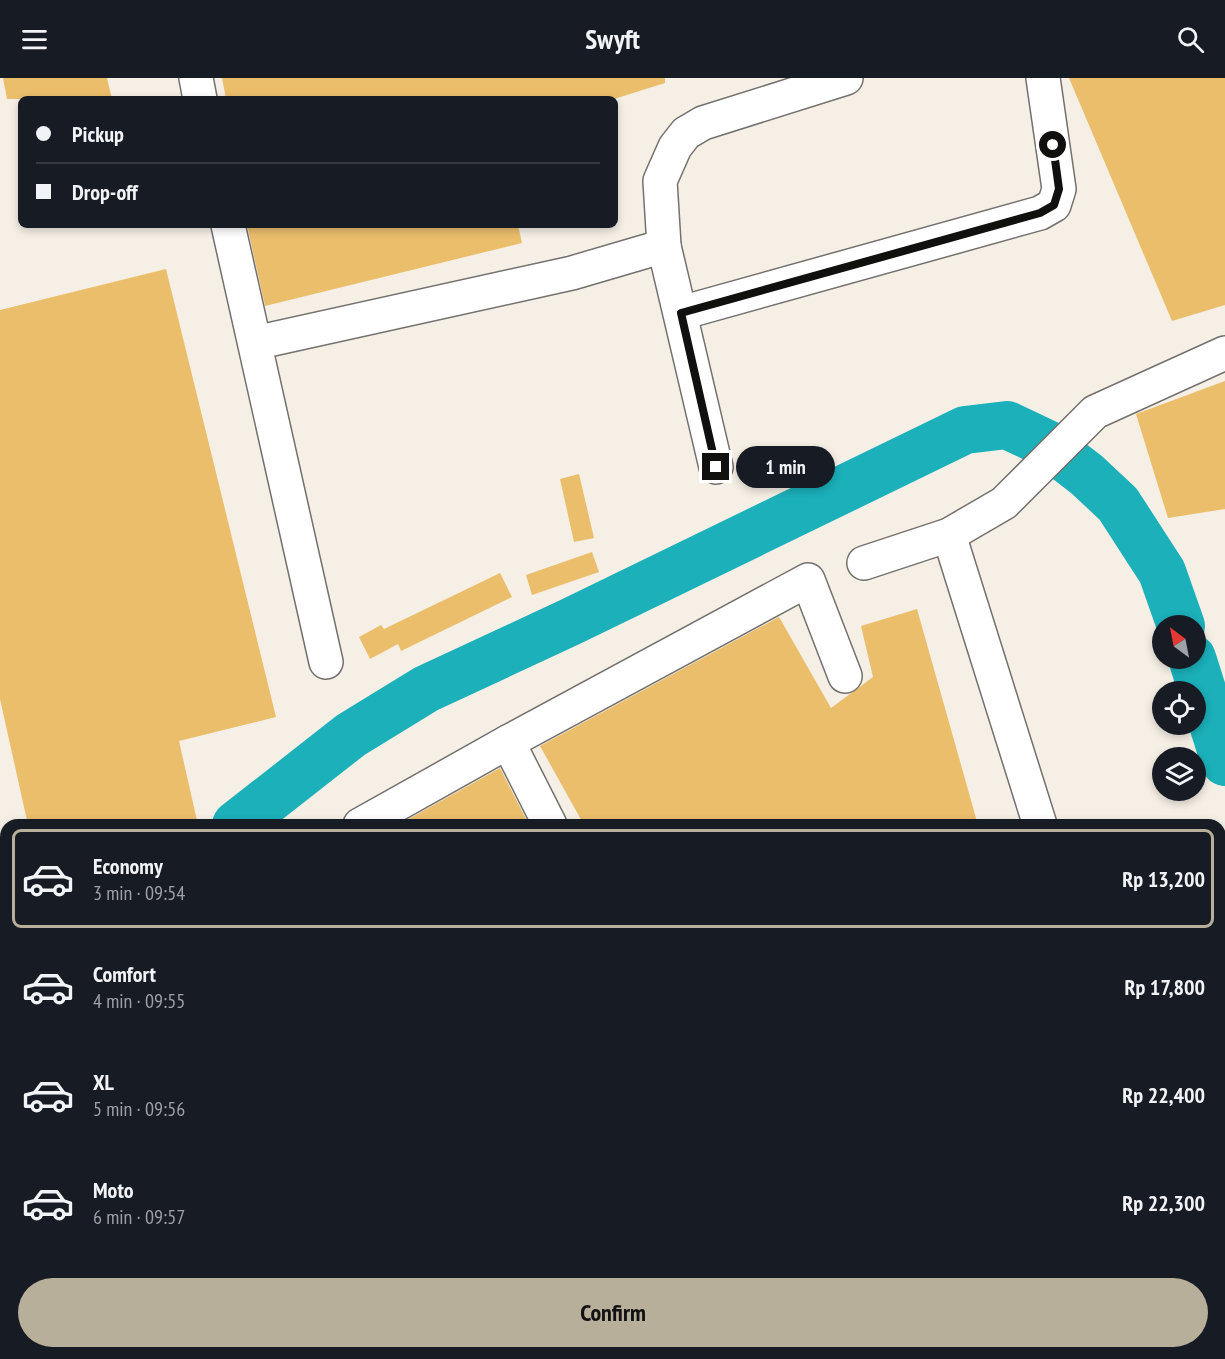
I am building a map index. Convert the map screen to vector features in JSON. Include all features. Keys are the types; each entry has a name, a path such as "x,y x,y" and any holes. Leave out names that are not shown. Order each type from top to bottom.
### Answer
{"lane":[{"path":"195,78 199,96"},
{"path":"716,467 664,246 660,181 675,147 686,133 703,123 846,78"},
{"path":"681,313 1040,213 1054,205 1059,189 1043,78"},
{"path":"229,228 326,662"},
{"path":"255,343 572,273 664,246"},
{"path":"864,563 949,536 1004,503 1095,412 1225,353"},
{"path":"949,536 1039,819"},
{"path":"371,819 808,580 845,676"},
{"path":"508,742 547,819"}],"shaded area":[{"path":"0,78 1225,78 1225,819 0,819"}],"building":[{"path":"3,78 107,78 111,96 18,96 18,99 7,99"},
{"path":"222,78 665,78 665,83 618,98 225,96"},
{"path":"1069,78 1225,78 1225,305 1172,321"},
{"path":"248,228 519,228 522,243 265,306"},
{"path":"166,269 276,717 179,741 197,819 27,819 0,699 0,310"},
{"path":"1225,381 1225,509 1168,518 1136,414"},
{"path":"579,474 594,538 574,542 560,479"},
{"path":"592,552 599,572 532,595 526,575"},
{"path":"500,573 512,597 401,651 398,644 370,659 359,637 381,625 384,629"},
{"path":"917,609 976,819 581,819 540,746 779,617 831,708 873,677 861,626"},
{"path":"500,768 526,819 409,819"}],"waterway":[{"path":"244,819 351,735 426,689 570,622 965,430 1007,425 1047,444 1087,475 1118,504 1162,572 1177,615"},
{"path":"1195,669 1225,762"}],"route":[{"path":"716,467 681,313 1040,213 1054,205 1059,189 1053,145"}]}
